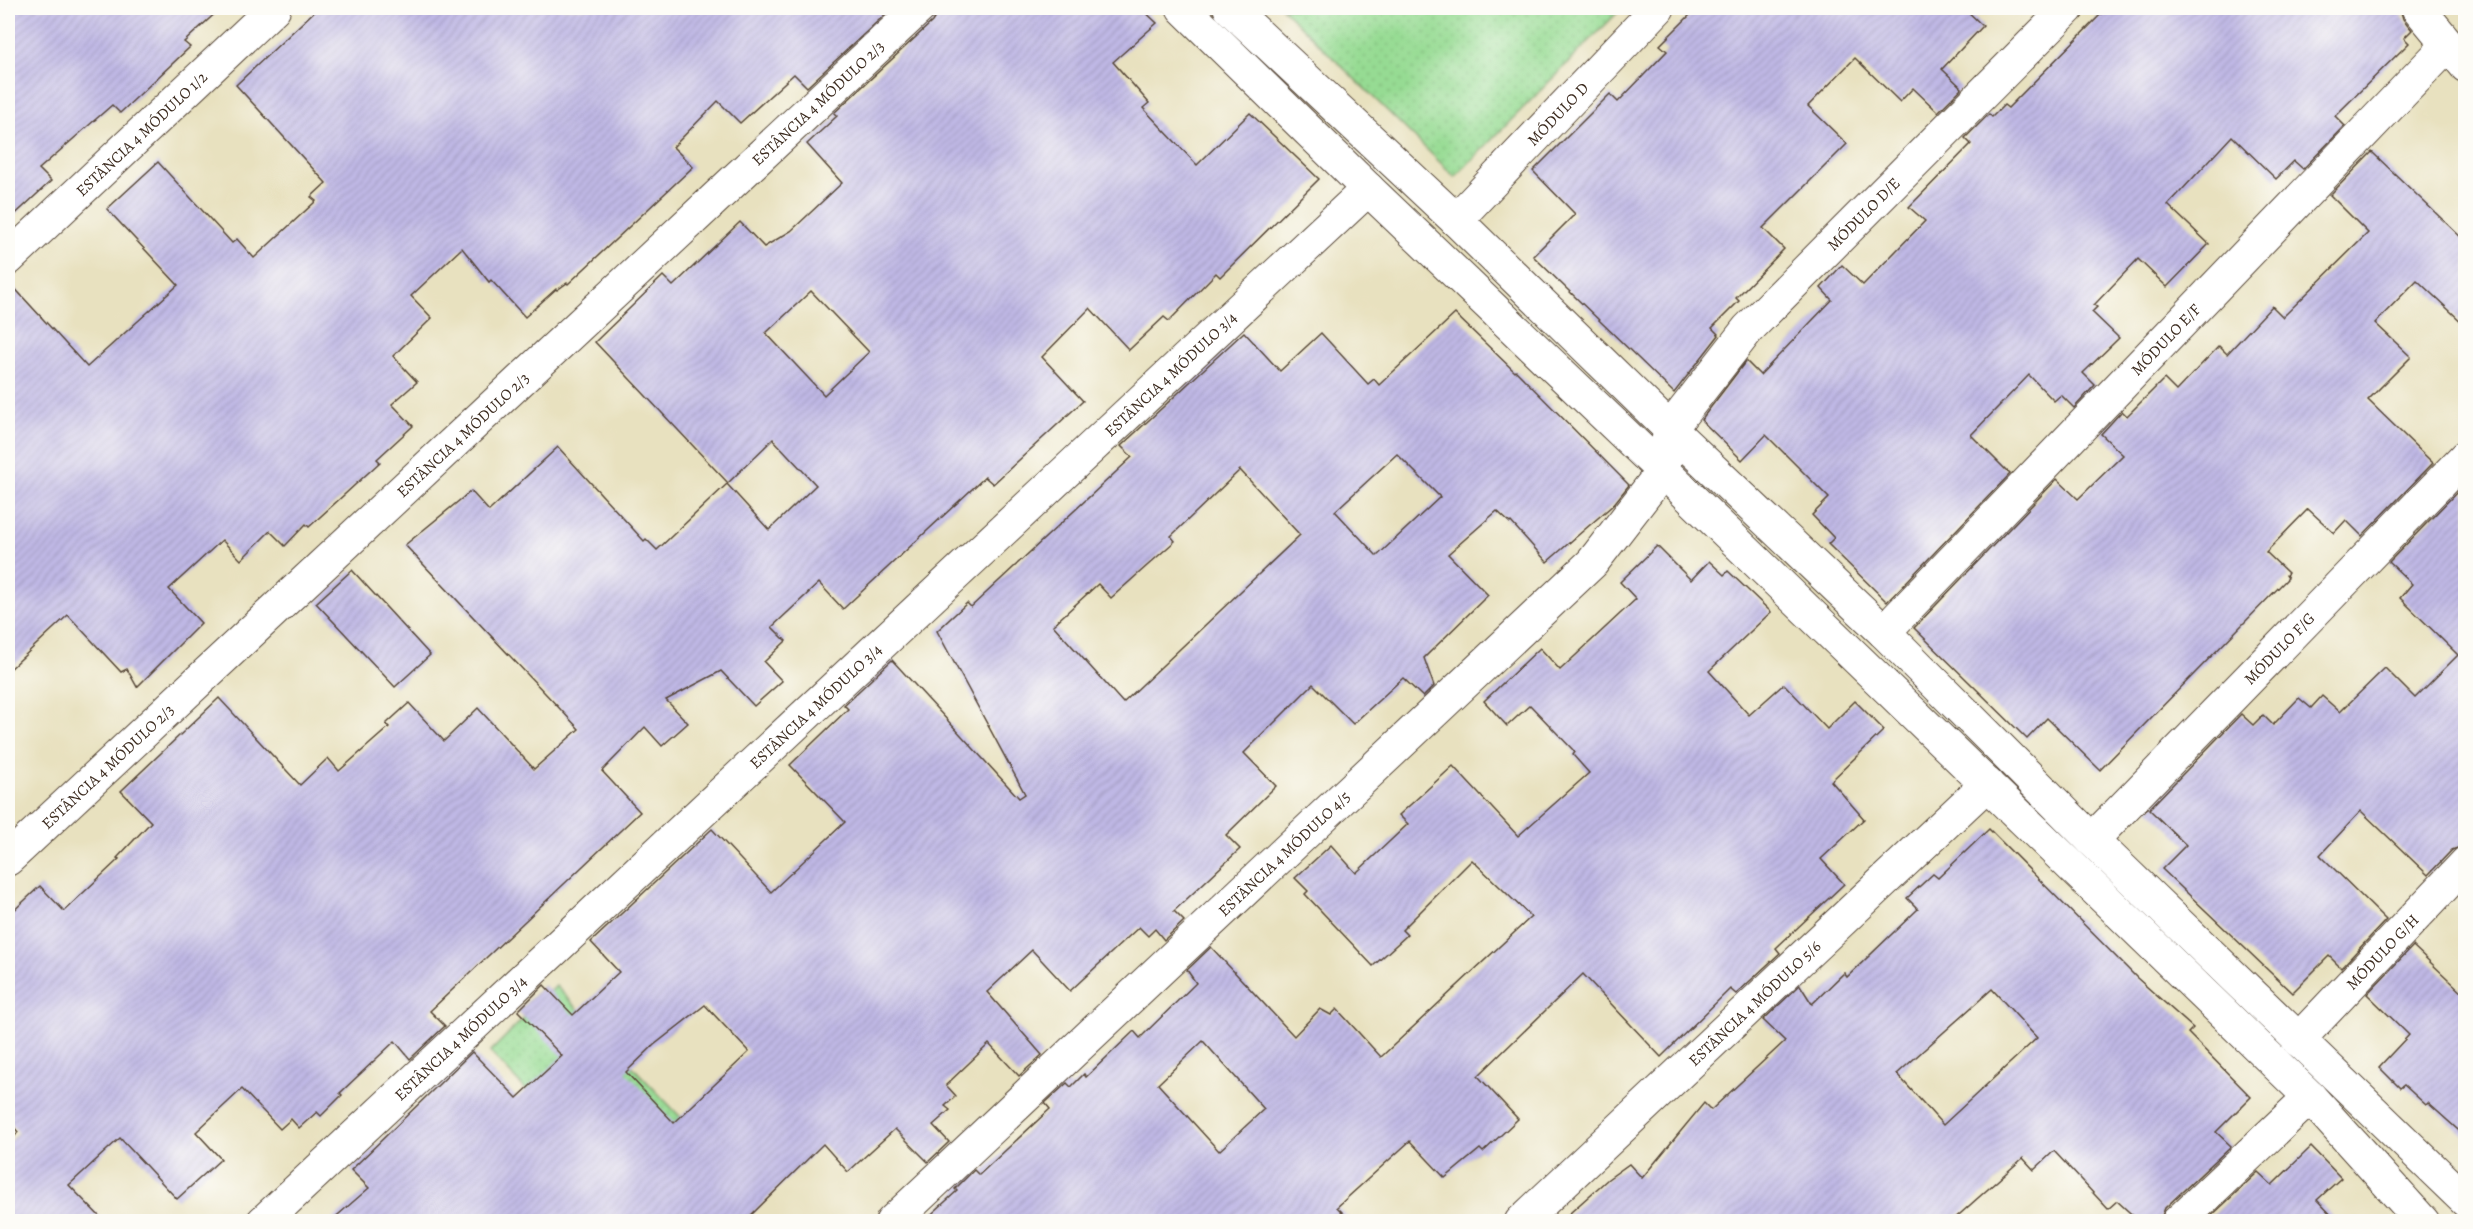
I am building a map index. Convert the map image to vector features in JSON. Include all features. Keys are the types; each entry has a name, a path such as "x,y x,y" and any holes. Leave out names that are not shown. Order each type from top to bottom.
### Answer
{"street":[{"name":"ESTÂNCIA 4 MÓDULO 1/2","path":"8,259 274,8"},
{"name":"ESTÂNCIA 4 MÓDULO 2/3","path":"8,859 919,8"},
{"path":"1183,8 2310,1097 2423,1221"},
{"path":"1230,8 1456,220 1670,429 1884,632 2092,840 2466,1201"},
{"name":"MÓDULO D","path":"1456,220 1658,8"},
{"name":"MÓDULO D/E","path":"1670,429 1748,329 2068,8"},
{"path":"2418,8 2457,56"},
{"name":"MÓDULO E/F","path":"1884,632 2457,56"},
{"path":"1368,189 1385,190 1431,219 1442,222 1456,220"},
{"name":"ESTÂNCIA 4 MÓDULO 3/4","path":"263,1221 1368,189"},
{"path":"1664,471 1670,429"},
{"name":"MÓDULO F/G","path":"2092,840 2466,456"},
{"name":"ESTÂNCIA 4 MÓDULO 4/5","path":"892,1221 1592,563 1664,471"},
{"name":"ESTÂNCIA 4 MÓDULO 5/6","path":"1521,1221 1987,784"},
{"name":"MÓDULO G/H","path":"2298,1041 2466,863"},
{"path":"2119,912 2141,887"},
{"path":"2178,1221 2310,1097"}],"green space":[{"path":"1282,8 1622,8 1455,177"},
{"path":"556,986 728,1167 670,1221 650,1221 490,1052"}],"building":[{"path":"8,8 221,8 184,42 190,47 120,113 112,105 39,169 51,181 8,221"},
{"path":"318,8 892,8 807,87 794,74 740,123 718,101 673,147 693,167 568,284 556,289 525,317 491,280 489,282 462,248 411,296 432,318 393,356 417,382 392,404 413,426 377,459 380,462 309,527 306,524 285,546 270,531 241,560 222,540 169,589 201,623 137,687 127,669 121,672 68,615 8,671 8,281 87,367 178,285 107,209 158,162 232,243 237,239 254,258 316,201 311,197 326,183 236,85"},
{"path":"937,8 1141,8 1157,23 1113,62 1149,103 1143,108 1197,165 1250,113 1319,179 1220,277 1216,273 1169,321 1164,317 1129,350 1090,308 1042,357 1083,401 993,484 985,477 843,609 819,583 772,627 786,641 764,662 782,681 754,706 721,671 666,700 688,723 662,746 645,727 602,771 640,812 430,1011 445,1026 410,1059 395,1041 340,1093 342,1095 321,1116 317,1112 299,1128 291,1119 280,1129 242,1089 196,1132 221,1159 177,1199 120,1138 69,1185 104,1221 8,1221 8,1145 18,1132 8,1120 8,916 40,886 64,911 119,859 117,858 151,822 121,791 219,698 300,785 328,758 339,771 389,727 386,724 409,703 444,741 478,708 534,769 579,729 405,545 471,491 489,511 558,447 644,541 646,539 657,550 727,484 769,530 816,485 773,439 728,483 595,342 663,276 673,286 740,222 764,247 791,231 842,183 807,144 837,116 834,113 932,22 937,14","holes":["811,291 869,352 824,395 766,333"]},
{"path":"1697,8 1964,8 1983,26 1942,69 1962,88 1938,112 1913,88 1900,102 1855,58 1808,106 1847,144 1763,228 1784,249 1736,298 1739,301 1712,328 1719,335 1674,393 1533,256 1575,214 1533,171 1610,94 1618,102 1667,51 1660,45"},
{"path":"2107,8 2400,8 2403,19 2412,30 2404,38 2409,43 2335,116 2345,126 2303,169 2294,161 2276,179 2232,136 2168,205 2209,244 2167,287 2138,259 2094,305 2097,307 2092,312 2119,338 2083,373 2095,385 2074,408 2061,395 2054,401 2029,375 1971,435 2010,474 1887,602 1828,544 1834,538 1812,515 1829,498 1766,435 1742,460 1701,420 1746,361 1760,375 1832,300 1821,288 1842,265 1863,285 1925,221 1909,207 1971,144 1965,138 1989,114 1992,117 2004,105 2008,108"},
{"path":"2372,152 2466,242 2466,326 2417,280 2375,323 2411,357 2368,400 2433,463 2362,536 2346,520 2334,533 2308,509 2266,552 2288,573 2286,575 2288,578 2100,770 2047,718 2027,739 1914,628 2057,479 2078,499 2123,455 2101,434 2122,411 2127,416 2164,379 2176,391 2219,346 2227,354 2272,306 2283,317 2368,233 2330,195"},
{"path":"1455,314 1516,371 1629,485 1613,505 1547,562 1511,522 1497,511 1448,554 1488,595 1424,658 1434,686 1423,697 1403,678 1353,724 1313,684 1244,753 1276,786 1226,835 1240,849 1174,911 1184,921 1164,940 1155,929 1148,936 1139,927 1070,991 1032,950 987,992 1042,1055 1019,1076 989,1044 946,1085 956,1096 945,1106 950,1110 933,1125 949,1142 928,1162 895,1129 848,1172 823,1144 745,1221 331,1221 369,1188 351,1170 472,1052 517,1098 562,1056 518,1011 544,985 573,1015 619,972 591,942 712,829 771,892 845,822 790,765 848,709 844,705 892,660 1019,798 1025,794 937,631 967,603 971,607 1132,457 1121,446 1244,332 1280,371 1321,333 1368,384 1374,379 1379,385","holes":["1397,454 1440,497 1377,556 1335,511","1240,470 1300,535 1123,703 1053,625 1098,584 1111,598 1175,541 1171,536","705,1005 749,1052 674,1123 626,1072 654,1045"]},
{"path":"2460,489 2466,495 2466,845 2452,850 2428,875 2361,811 2320,855 2386,920 2341,968 2329,956 2292,993 2162,869 2186,845 2149,809 2241,714 2253,725 2263,715 2273,725 2299,698 2311,708 2322,696 2340,712 2385,668 2415,698 2458,655 2400,598 2412,584 2389,562"},
{"path":"1657,546 1691,580 1709,561 1724,575 1728,571 1771,612 1709,671 1749,715 1784,684 1827,729 1855,701 1884,730 1831,781 1864,819 1821,859 1844,884 1776,948 1780,953 1736,994 1730,989 1661,1057 1583,974 1478,1076 1518,1119 1483,1152 1480,1149 1445,1178 1410,1141 1337,1207 1351,1221 924,1221 957,1191 955,1189 974,1170 979,1175 1050,1109 1045,1103 1067,1083 1071,1087 1084,1074 1086,1077 1134,1031 1140,1038 1196,983 1187,970 1211,947 1294,1036 1320,1009 1331,1015 1337,1009 1381,1057 1531,917 1472,860 1402,930 1407,935 1373,966 1305,894 1308,891 1295,878 1331,845 1356,873 1408,824 1399,815 1453,766 1518,836 1589,773 1573,755 1575,752 1530,705 1507,726 1484,701 1540,648 1560,670 1636,599 1620,582","holes":["1203,1041 1264,1109 1219,1151 1158,1084"]},
{"path":"352,570 430,655 395,687 316,603"},
{"path":"1989,829 2137,978 2193,1028 2188,1033 2251,1097 2216,1132 2231,1146 2165,1208 2160,1221 2139,1221 2117,1201 2108,1209 2054,1151 2034,1170 2023,1158 1952,1221 1561,1221 1608,1179 1629,1164 1642,1178 1704,1103 1711,1110 1785,1041 1763,1020 1800,985 1812,1004 1844,973 1847,977 1918,909 1907,898 1933,874 1938,878","holes":["1992,989 2037,1038 1943,1125 1897,1074"]},
{"path":"2413,946 2466,996 2466,1137 2404,1085 2400,1088 2379,1067 2409,1035 2367,994"},
{"path":"2311,1147 2341,1178 2317,1200 2337,1221 2206,1221 2258,1172 2272,1185"}]}
